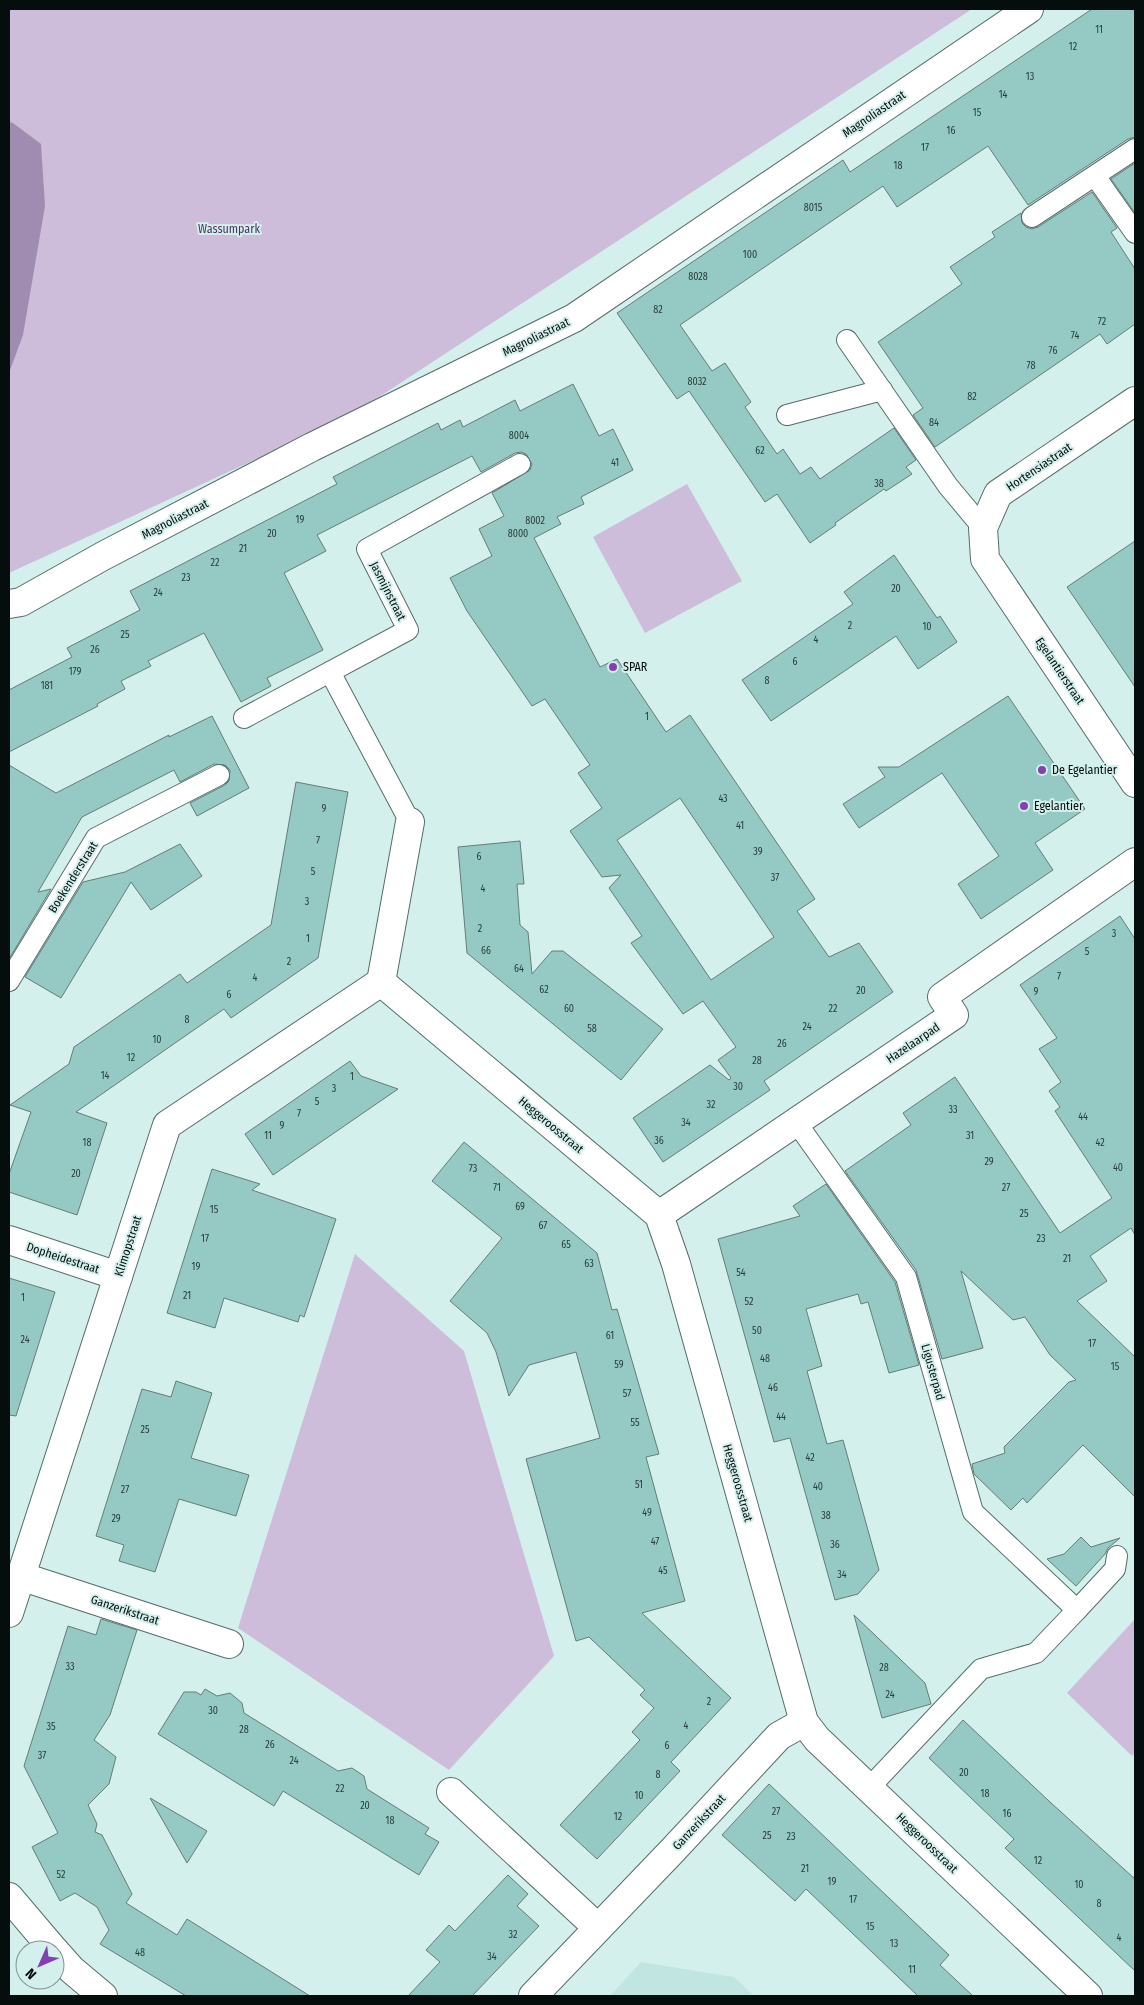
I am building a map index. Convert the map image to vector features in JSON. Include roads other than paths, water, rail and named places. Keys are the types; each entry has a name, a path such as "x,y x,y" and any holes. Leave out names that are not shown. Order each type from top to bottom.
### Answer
{"street":[{"name":"Magnoliastraat","path":"9,604 21,602 103,556 312,447 574,318 1029,9"},
{"name":"Hortensiastraat","path":"985,559 984,528 998,494 1135,401"},
{"name":"Egelantierstraat","path":"985,559 1135,783"},
{"path":"381,982 410,822"},
{"name":"Hazelaarpad","path":"659,1215 954,1015 942,997 1135,862"},
{"name":"Heggeroosstraat","path":"381,982 659,1215 676,1264 804,1722 817,1739 1088,1996"},
{"name":"Klimopstraat","path":"9,1613 167,1125 381,982"},
{"name":"Dopheidestraat","path":"9,1240 118,1276"},
{"name":"Ganzerikstraat","path":"20,1576 230,1644"},
{"name":"Ganzerikstraat","path":"533,1996 779,1736 804,1722"},
{"path":"452,1792 598,1928"},
{"path":"9,1897 46,1940"},
{"path":"65,1962 103,1996"}],"lane":[{"path":"1032,217 1135,149"},
{"path":"1095,176 1135,233"},
{"path":"847,340 948,486 984,528"},
{"path":"787,415 882,390"},
{"name":"Jasmijnstraat","path":"244,718 408,630 367,549 520,464"},
{"path":"330,672 410,822"},
{"name":"Boekenderstraat","path":"9,982 96,838 219,775"},
{"name":"Ligusterpad","path":"796,1122 906,1277 973,1512 1077,1610"},
{"path":"869,1788 982,1669 1036,1653 1115,1568 1117,1556"}],"place":[{"name":"SPAR","path":"613,667"},
{"name":"De Egelantier","path":"1042,770"},
{"name":"Egelantier","path":"1024,806"}],"park label":[{"name":"Wassumpark","path":"229,229"}]}
